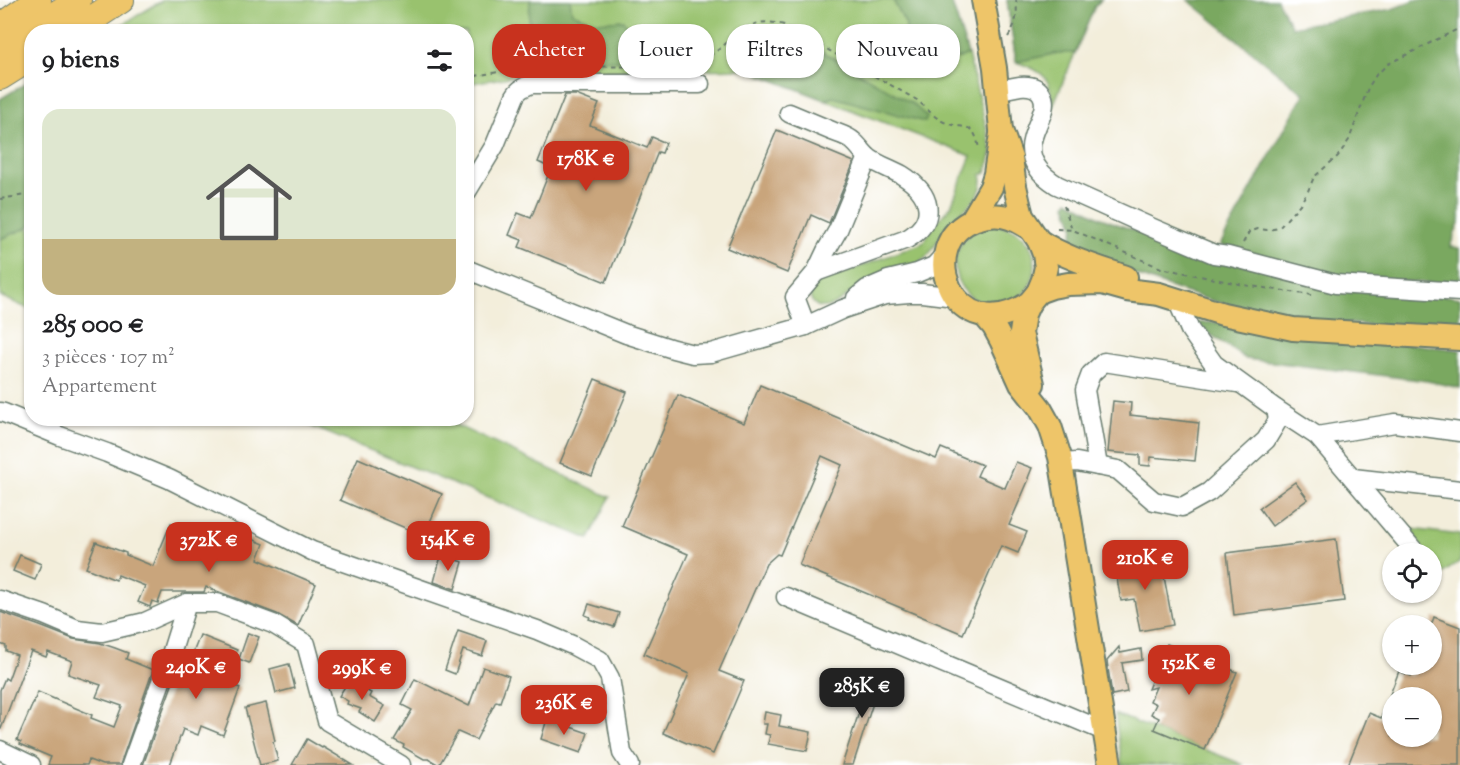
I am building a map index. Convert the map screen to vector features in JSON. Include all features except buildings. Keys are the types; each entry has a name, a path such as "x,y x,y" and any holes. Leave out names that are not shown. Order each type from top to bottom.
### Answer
{"highway":[{"path":"0,27 38,0"},
{"path":"41,24 78,0"},
{"path":"85,24 113,6 135,0"},
{"path":"0,50 24,35"},
{"path":"0,77 24,62"}],"main road":[{"path":"975,0 987,24"},
{"path":"971,221 991,187 1001,130 995,68 983,0"},
{"path":"1001,130 1011,158 1022,216 1044,254 1046,267 1043,280 1024,314 1021,333 1040,408"},
{"path":"1168,297 1126,290 1102,283 1068,284 1034,297 1016,312 1000,316 984,315 973,312 963,305 950,290 944,269 946,254 951,240 959,229 985,216 1001,215 1016,219 1052,249 1132,279 1168,297 1223,315 1293,329 1460,339"},
{"path":"984,315 1001,340 1021,384 1040,408 1050,426 1061,463 1110,765"}],"street":[{"path":"474,180 495,145 515,96 524,87 532,84 700,84"},
{"path":"997,91 1020,86 1036,88 1041,92 1045,104 1033,135 1031,148 1033,158 1046,178 1068,190 1214,254 1336,284 1460,292"},
{"path":"789,113 852,139 868,157 904,176 916,186 928,206 929,213 925,224 907,239 816,272"},
{"path":"806,326 795,297 816,272 838,230 868,157"},
{"path":"843,309 867,289 934,266 946,254"},
{"path":"474,272 626,334 693,354 711,353 806,326 843,309 885,295 909,293 955,297"},
{"path":"1168,297 1214,364 1317,436 1408,543"},
{"path":"1098,466 1086,390 1091,374 1104,362 1241,384"},
{"path":"1061,463 1077,462 1118,470 1154,501 1182,507 1209,492 1266,440 1278,420 1276,409"},
{"path":"0,412 24,421"},
{"path":"1317,436 1395,423 1460,432"},
{"path":"36,426 169,479 312,551 537,630 600,660 610,678 622,753 630,765"},
{"path":"1353,478 1460,490"},
{"path":"786,597 1104,731"},
{"path":"0,600 77,629 102,632 146,622 187,603 217,603 273,624 306,644 327,721 401,765"},
{"path":"131,765 187,603"},
{"path":"0,750 31,765"}],"path":[{"path":"606,67 692,64 708,56 749,26 772,22 784,25 917,100 943,121 970,129 977,137 981,158"},
{"path":"1228,256 1240,249 1249,232 1279,228 1300,204 1314,177 1338,156 1349,140 1368,88 1376,75 1388,64 1460,28"},
{"path":"474,76 492,73"},
{"path":"1068,190 1063,201 1073,230"},
{"path":"0,199 24,196"}],"green space":[{"path":"163,0 893,0 905,24 836,24 836,78 960,78 960,58 968,54 992,151 986,173 981,175 979,193 970,205 950,222 925,258 907,269 864,283 831,306 819,307 810,297 811,290 817,283 923,243 933,226 951,206 971,156 825,100 833,97 811,78 824,78 824,24 726,24 726,69 714,70 714,24 618,24 618,71 606,72 606,24 492,24 492,78 504,78 474,83 474,24 123,24"},
{"path":"530,0 570,0 572,13 596,22 623,20 626,24 618,24 618,61 606,60 606,24 529,24"},
{"path":"893,0 951,0 959,24 905,24"},
{"path":"1007,0 1101,0 1095,6 1052,108 1050,89 1044,77 1033,69 1016,62"},
{"path":"1007,0 1101,0 1095,6 1075,53 1058,53 1016,62"},
{"path":"1188,0 1277,0 1292,27 1392,9 1415,0 1460,0 1460,220 1450,247 1460,248 1460,285 1337,277 1286,266 1220,245 1304,94"},
{"path":"960,29 968,54 960,58"},
{"path":"824,52 836,59 836,78 868,78 913,104 927,117 925,122 833,97 825,100 767,78 824,78"},
{"path":"24,84 24,229 0,239 0,99"},
{"path":"1068,200 1101,218 1215,260 1460,298 1460,331 1285,316 1235,307 1187,293 1069,251 1074,227 1066,204"},
{"path":"995,225 1010,228 1023,237 1032,250 1035,265 1032,280 1023,293 1010,302 995,305 980,302 967,293 958,280 955,265 958,250 967,237 980,228"},
{"path":"24,229 24,307 0,296 0,239"},
{"path":"1228,322 1460,350 1460,388 1427,381 1246,359 1194,323"},
{"path":"310,426 458,426 610,497 589,539"},
{"path":"1386,526 1460,535 1460,561 1442,574 1442,543 1400,543"},
{"path":"1115,714 1244,765 1122,765"}]}
